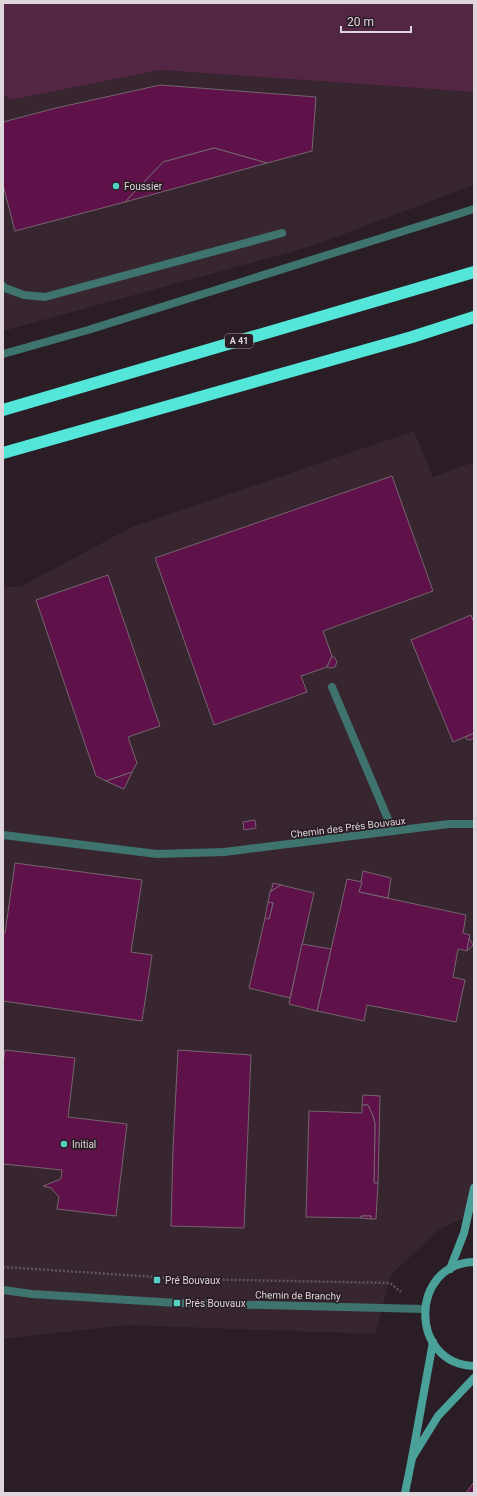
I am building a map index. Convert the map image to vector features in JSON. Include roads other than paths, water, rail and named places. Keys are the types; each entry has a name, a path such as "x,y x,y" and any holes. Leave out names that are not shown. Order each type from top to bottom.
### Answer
{"highway":[{"name":"A 41","path":"3,410 474,272"},
{"path":"3,453 412,337 474,317"}],"street":[{"path":"3,354 88,330 474,209"},
{"path":"3,286 24,295 45,297 282,233"},
{"path":"332,688 393,831"},
{"name":"Chemin des Prés Bouvaux","path":"3,835 157,854 224,852 449,824 474,824"},
{"path":"450,1269 464,1233 474,1183"},
{"path":"474,1262 468,1262 450,1269 437,1279 428,1293 424,1309 428,1335 433,1342 445,1355 456,1362 474,1366"},
{"name":"Chemin de Branchy","path":"3,1290 32,1294 177,1303 424,1309"},
{"path":"405,1493 433,1342"},
{"path":"412,1458 438,1416 474,1378"}],"place":[{"name":"Foussier","path":"116,186"},
{"name":"Initial","path":"64,1144"},
{"name":"Pré Bouvaux","path":"157,1280"},
{"name":"Prés Bouvaux","path":"177,1303"}]}
